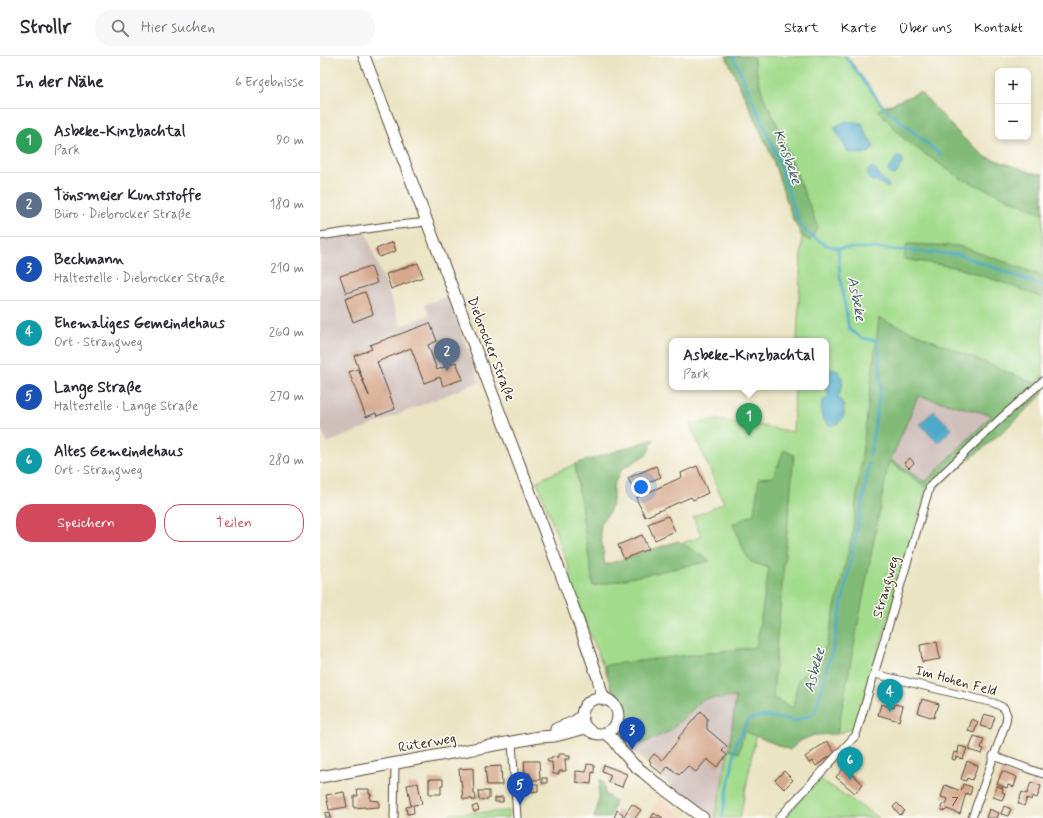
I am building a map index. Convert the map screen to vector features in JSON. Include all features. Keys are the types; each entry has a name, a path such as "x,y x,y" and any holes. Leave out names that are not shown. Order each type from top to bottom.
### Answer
{"main road":[{"name":"Diebrocker Straße","path":"364,56 570,598 605,700"},
{"name":"Diebrocker Straße","path":"589,654 593,691 592,700"},
{"path":"592,700 605,700 611,703 615,708 617,721 610,730 599,734 592,732 586,728 583,722 583,709 592,700"},
{"name":"Rüterweg","path":"539,737 574,722 582,716"},
{"name":"Rüterweg","path":"320,778 539,737 555,736 586,728"},
{"path":"610,730 614,740 634,765 703,818"}],"street":[{"path":"320,236 419,223 427,220"},
{"name":"Strangweg","path":"779,818 856,735 930,486 1001,418 1043,381"},
{"name":"Im Hohen Feld","path":"875,674 994,703 1004,708 1007,715 1006,722 972,818"},
{"path":"512,742 517,818"},
{"path":"993,756 1043,774"},
{"path":"394,764 394,818"}],"shaded area":[{"path":"366,233 401,326 429,315 425,304 448,296 479,382 327,443 320,426 320,239"},
{"path":"918,396 993,415 925,482 891,460"},
{"path":"736,697 729,750 714,818 672,787 631,749 670,731 703,699"},
{"path":"660,798 686,818 647,818"}],"green space":[{"path":"726,56 847,56 884,107 920,92 964,139 986,157 1033,173 1043,174 1043,376 1035,383 917,394 889,461 927,487 856,727 837,734 848,675 797,734 790,750 756,736 740,818 715,818 729,750 736,697 695,698 629,728 567,578 572,576 537,481 575,464 591,571 701,537 693,517 724,503 690,424 716,420 758,425 793,432 795,390 829,390 829,338 797,338 802,236 793,219 771,154"},
{"path":"726,56 753,56 763,96 777,124 818,227 810,241 802,236 793,219 771,154"},
{"path":"920,92 964,139 986,157 1033,173 1043,174 1043,214 960,178 906,141 878,110"},
{"path":"907,244 959,246 1043,276 1043,298 1007,284 955,267 904,259"},
{"path":"879,318 1034,383 1043,376 1043,394 1009,426 936,488 930,490 889,461 837,734 814,735 800,741 790,750 744,731 739,753 729,750 736,697 703,699 670,731 631,749 620,729 623,715 613,695 605,665 756,647 769,568 751,562 745,553 733,524 754,514 759,478 773,477 784,450 794,455 773,698 793,708 798,680 814,663 826,646 852,536","holes":["918,396 992,415 925,482 891,460"]},
{"path":"654,439 647,454 622,469 613,486 613,501 609,513 602,521 600,530 605,565 678,541 710,561 593,586 575,464"},
{"path":"600,779 604,782 605,794 615,801 610,818 594,818 598,804"},
{"path":"820,779 879,818 784,818"},
{"path":"509,811 509,818 450,818 450,814"}],"water":[{"path":"846,121 862,123 865,132 874,146 870,152 861,154 848,152 834,127"},
{"path":"897,156 901,157 903,161 897,173 893,175 890,174 888,170"},
{"path":"873,167 887,183 889,186 888,188 882,184 872,181 867,175 868,170"},
{"path":"829,370 838,371 842,378 842,387 838,397 844,405 844,416 839,423 830,426 824,421 821,409 822,401 829,396 826,390 829,390"},
{"path":"934,411 952,429 938,443 920,424"}],"building":[{"path":"393,242 396,251 379,257 376,249"},
{"path":"418,263 423,277 391,289 386,274"},
{"path":"371,266 377,283 346,293 340,276"},
{"path":"365,292 373,314 353,322 345,299"},
{"path":"430,323 437,341 428,345 437,370 456,362 463,379 443,386 440,377 424,383 411,348 377,362 395,409 377,416 376,413 366,417 349,372 358,369 369,396 354,356 372,349 370,345"},
{"path":"910,458 914,463 909,468 904,463"},
{"path":"656,466 661,477 633,489 628,478"},
{"path":"697,466 708,493 693,500 691,497 645,517 636,498 682,477 681,473"},
{"path":"668,516 675,531 655,540 648,524"},
{"path":"642,535 648,549 624,559 618,545"},
{"path":"937,642 940,659 922,662 920,645"},
{"path":"922,699 939,704 934,718 918,713"},
{"path":"881,704 894,708 895,704 903,706 899,721 878,715"},
{"path":"701,711 707,718 707,729 727,746 722,751 727,755 717,767 707,759 696,772 688,766 679,775 668,766 662,774 650,764 651,762 649,760 654,754 662,760"},
{"path":"984,714 995,717 991,729 980,726"},
{"path":"972,719 978,722 974,733 968,731"},
{"path":"974,736 984,739 981,748 984,749 982,754 969,750"},
{"path":"827,741 835,753 816,766 813,761 810,764 805,757"},
{"path":"959,746 967,748 963,759 956,757 955,760 952,759 954,752 958,753"},
{"path":"558,754 570,756 570,759 565,759 566,771 559,771 559,774 553,774 552,762 548,762 547,759 558,757"},
{"path":"524,761 539,761 540,780 530,780 530,773 525,773"},
{"path":"967,761 978,766 972,780 967,778 966,781 961,779"},
{"path":"587,764 594,765 594,773 592,772 591,784 576,782 576,771 586,772"},
{"path":"604,765 627,774 622,787 608,782 611,775 602,771"},
{"path":"501,766 502,785 487,785 485,767"},
{"path":"473,768 474,794 476,800 463,799 459,769"},
{"path":"844,768 863,784 855,793 836,777"},
{"path":"784,771 793,780 784,789 775,780"},
{"path":"1002,771 1017,777 1014,787 1008,785 1007,788 997,784"},
{"path":"542,778 547,778 547,783 542,783"},
{"path":"429,779 443,779 441,794 429,794"},
{"path":"1031,782 1041,786 1037,798 1032,796 1031,800 1027,798 1024,806 1018,803 1022,792 1027,794"},
{"path":"418,783 422,804 413,805 414,813 407,814 406,807 411,806 407,785"},
{"path":"531,784 538,784 538,791 531,792"},
{"path":"963,784 972,787 970,795 966,793 960,814 947,809 945,811 942,810 942,805 946,804 948,799 941,797 945,785 961,791"},
{"path":"996,786 1003,788 1002,792 1005,793 1002,800 993,797"},
{"path":"357,789 369,789 369,794 371,794 370,800 379,801 379,807 354,808 354,796 358,796"},
{"path":"478,791 489,791 489,799 479,800"},
{"path":"344,792 347,807 329,810 326,795"},
{"path":"503,797 503,802 495,802 495,798"},
{"path":"897,803 905,811 900,815 893,807"},
{"path":"632,804 641,810 635,818 628,818 624,816"},
{"path":"477,805 479,810 474,812 472,807"},
{"path":"1004,806 1011,809 1008,816 1001,814"},
{"path":"989,809 999,813 997,818 986,818"},
{"path":"617,810 623,814 622,818 614,818"},
{"path":"330,812 331,818 326,818 325,813"},
{"path":"654,813 658,816 659,815 663,818 651,818"}],"waterway":[{"name":"Kinsbeke","path":"733,56 775,151 798,220 806,232 826,245 838,248 876,248 960,255 1043,286"},
{"path":"845,56 887,110 941,155"},
{"name":"Asbeke","path":"838,248 840,276 849,329 861,338 878,341 881,384 870,455"},
{"name":"Asbeke","path":"722,818 737,741 749,719 764,716 796,721 815,713 834,643 869,463"}],"place":[{"name":"Tönsmeier Kunststoffe","path":"447,371"},
{"name":"Asbeke-Kinzbachtal","path":"749,436"},
{"name":"Ehemaliges Gemeindehaus","path":"890,712"},
{"name":"Beckmann","path":"632,750"},
{"name":"Altes Gemeindehaus","path":"850,780"},
{"name":"Lange Straße","path":"520,805"}]}
